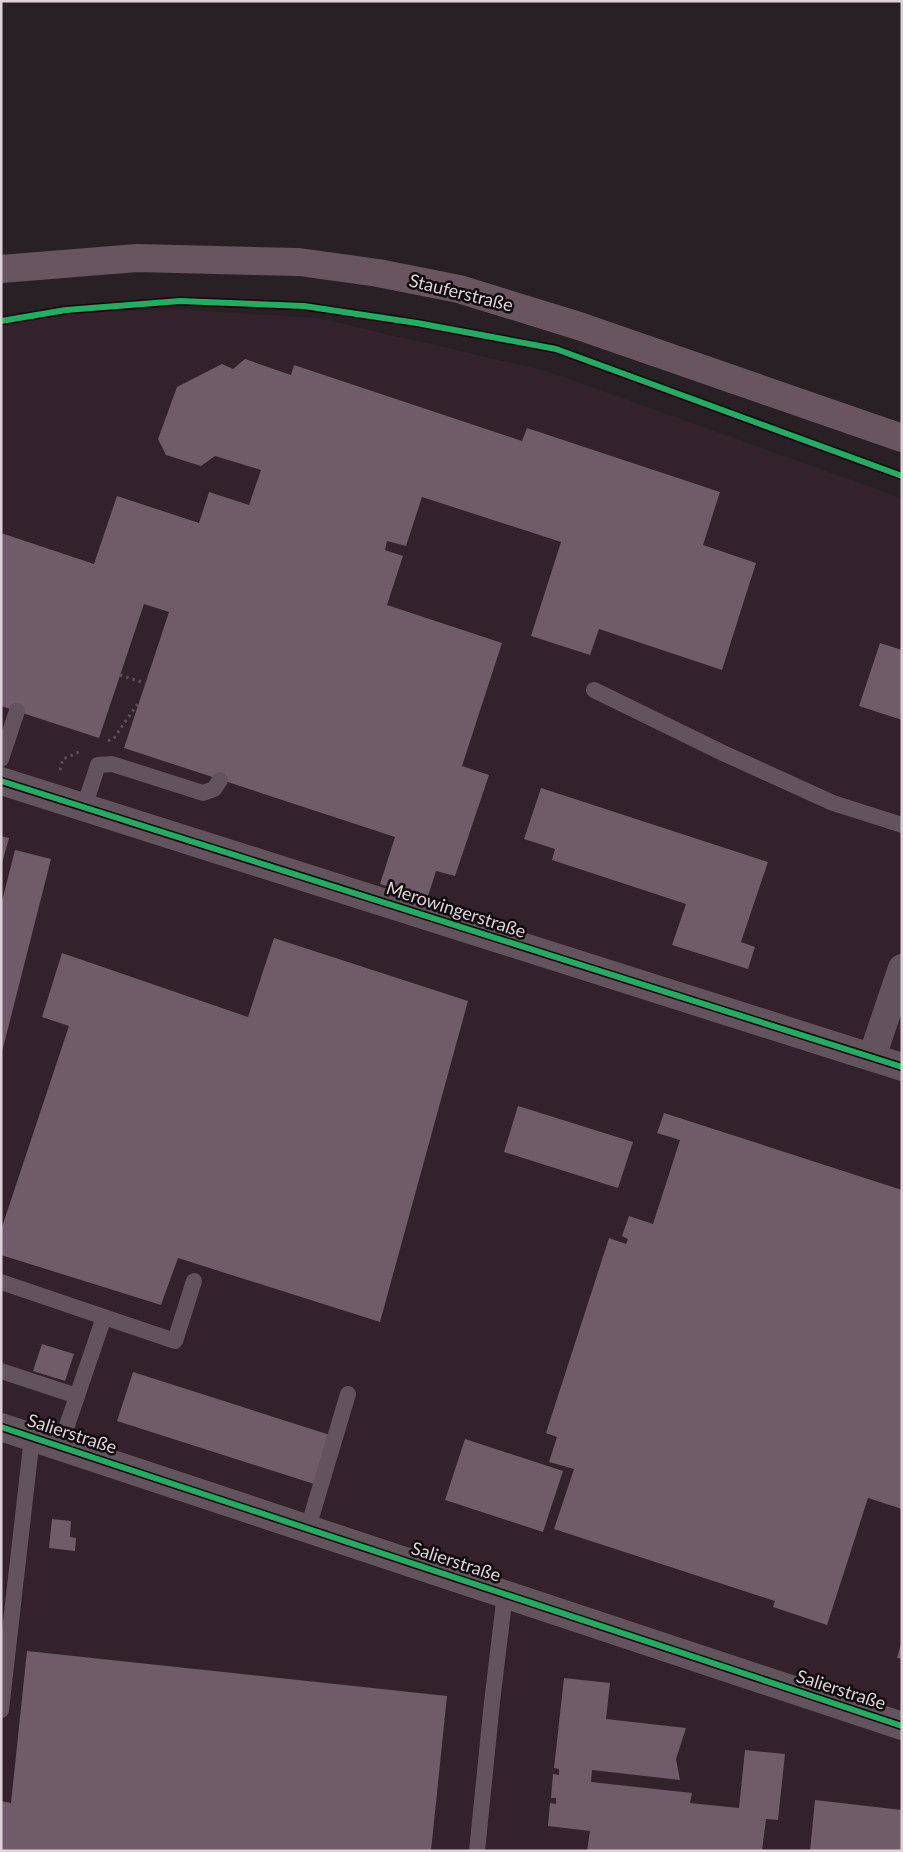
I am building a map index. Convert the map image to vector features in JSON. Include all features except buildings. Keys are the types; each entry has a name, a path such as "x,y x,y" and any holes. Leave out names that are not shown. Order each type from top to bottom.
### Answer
{"main road":[{"name":"Stauferstraße","path":"1,269 137,258 299,262 396,276 459,289 579,326 902,438"}],"street":[{"name":"Merowingerstraße","path":"1,781 902,1067"},
{"path":"872,1057 902,968"},
{"name":"Salierstraße","path":"1,1426 902,1726"}],"lane":[{"path":"594,690 723,754 833,803 902,825"},
{"path":"1,759 17,711"},
{"path":"84,807 98,766 112,764 203,793 214,789 220,780"},
{"path":"1,1282 175,1341 194,1282"},
{"path":"60,1446 104,1317"},
{"path":"1,1372 77,1396"},
{"path":"308,1528 348,1394"},
{"path":"1,1710 32,1437"},
{"path":"1,1609 15,1593"},
{"path":"477,1851 505,1594"}],"path":[{"path":"120,676 145,683"}],"shaded area":[{"path":"172,309 318,318 547,371 902,498 902,1851 1,1851 1,323 57,314"}],"cycle path":[{"path":"1,321 66,310 180,301 304,306 417,323 556,349 902,476"},
{"path":"1,781 902,1067"},
{"path":"1,1427 902,1726"}]}
